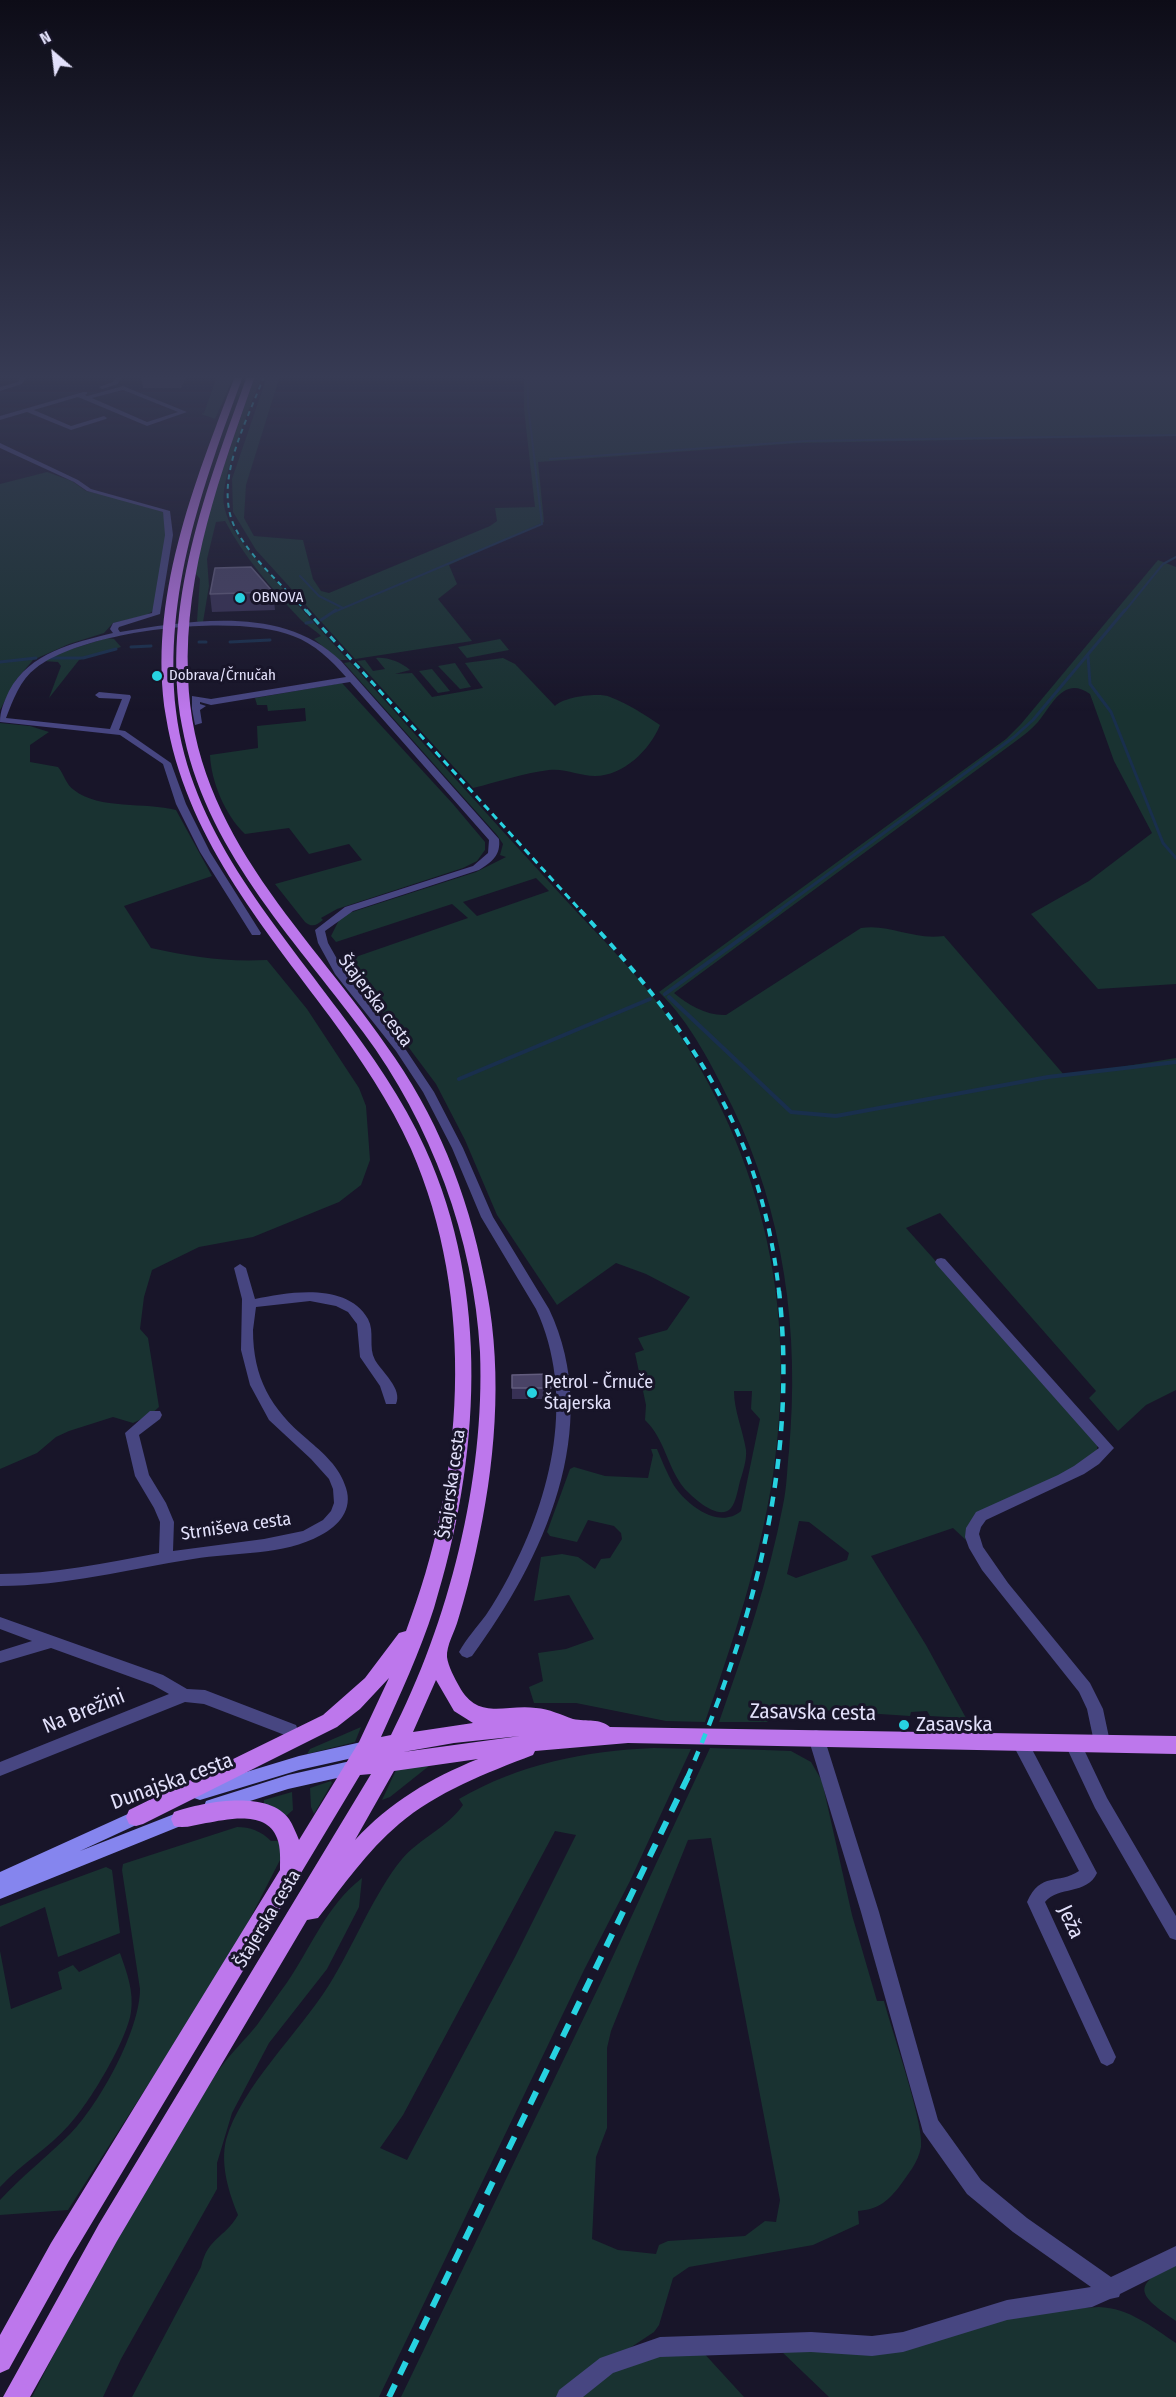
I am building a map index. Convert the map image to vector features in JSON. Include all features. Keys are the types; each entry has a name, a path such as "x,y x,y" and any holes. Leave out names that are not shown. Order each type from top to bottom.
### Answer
{"main road":[{"name":"Štajerska cesta","path":"0,2360 78,2223 361,1758 390,1700 420,1620 437,1564 453,1496 460,1447 466,1367 456,1275 441,1213 426,1167 403,1118 373,1068 233,878 207,831 183,769 175,734 169,689 176,628 180,546 197,488"},
{"name":"Štajerska cesta","path":"16,2397 92,2257 388,1762 437,1655 464,1563 484,1433 488,1357 478,1284 466,1224 451,1177 416,1102 369,1030 260,889 224,831 201,780 187,724 182,662 176,628 195,544 211,488"},
{"path":"136,1817 310,1732 346,1711 378,1679 420,1620"},
{"path":"437,1655 453,1699 469,1713 488,1718 545,1715 570,1725"},
{"name":"Zasavska cesta","path":"361,1758 397,1743 502,1729 570,1725 628,1734"},
{"name":"Zasavska cesta","path":"361,1758 388,1762 546,1741 628,1734 1102,1742 1175,1746"},
{"path":"277,1950 368,1839 393,1817 451,1781 486,1764 546,1741"},
{"name":"Dunajska cesta","path":"0,1880 136,1817 254,1776 361,1758"},
{"name":"Dunajska cesta","path":"0,1891 251,1793 361,1758"},
{"path":"181,1819 245,1809 268,1815 281,1825 287,1838 291,1876"}],"street":[{"path":"86,488 165,511 169,535 156,614 116,625 114,629 117,633"},
{"path":"256,933 200,842 181,804 168,763 142,745 114,731 52,727 0,720 11,694 34,664 70,646 117,633 252,625 274,627 300,635 324,648 494,839 496,848 491,858 476,868 350,909 320,930 326,953 401,1049 437,1108 488,1219 534,1293 550,1325 562,1387 561,1453 556,1480 524,1563 499,1607 467,1652"},
{"path":"198,723 196,709 211,702 351,679"},
{"path":"99,695 127,697 114,731"},
{"path":"941,1263 1107,1448 1095,1461 1072,1474 981,1516 973,1528 971,1537 985,1565 1085,1688 1095,1709 1102,1742"},
{"name":"Strniševa cesta","path":"0,1580 46,1578 166,1557 276,1544 309,1535 331,1523 341,1506 340,1487 331,1471 291,1435 273,1415 258,1389 248,1355 250,1304 240,1268"},
{"path":"250,1304 282,1298 310,1297 333,1300 348,1307 362,1320 366,1355 388,1387 391,1401"},
{"path":"155,1415 132,1433 142,1476 161,1507 167,1522 166,1557"},
{"path":"0,1623 158,1680 184,1695 205,1697 290,1730"},
{"path":"0,1657 49,1642"},
{"name":"Na Brežini","path":"0,1769 184,1695"},
{"path":"816,1737 870,1912 930,2125 974,2187 1020,2225 1112,2290"},
{"name":"Ježa","path":"1019,1741 1088,1868 1089,1873 1085,1878 1050,1887 1037,1896 1036,1902 1107,2057"},
{"path":"1072,1742 1101,1803 1176,1932"},
{"path":"566,2397 607,2365 660,2347 811,2342 872,2346 903,2342 1007,2310 1076,2302 1112,2290 1146,2269 1176,2256"}],"green space":[{"path":"0,488 82,488 163,512 167,530 154,610 147,615 113,623 104,633 69,644 33,660 16,680 0,710"},
{"path":"216,488 225,488 224,505 228,519 249,552 348,660 339,660 314,639 321,636 300,619 269,584 250,560 225,521 216,522 207,559 209,586 203,622 274,623 198,622 197,621 200,579 195,573"},
{"path":"232,488 246,488 244,518 254,536 303,540 313,579 321,591 329,593 490,526 497,521 495,508 535,507 533,488 541,488 544,522 449,565 457,584 438,599 472,641 355,659 256,550 233,512"},
{"path":"1158,560 1176,567 1176,984 1098,989 1031,914 1089,881 1152,833 1114,761 1090,694 1073,688 1066,690 1054,701 1031,730 674,993 698,1009 712,1014 726,1015 861,928 882,928 921,936 944,936 1065,1076 1176,1058 1176,1390 1146,1405 1118,1431 1089,1398 1096,1391 940,1213 906,1228 1089,1432 1098,1443 1096,1454 1077,1467 981,1512 969,1543 953,1528 871,1556 926,1645 966,1718 930,1716 927,1711 911,1712 910,1716 789,1708 775,1713 767,1722 719,1722 747,1642 763,1587 784,1498 792,1407 790,1318 776,1231 750,1147 732,1106 700,1046 681,1017 659,992 1006,739","holes":["799,1521 809,1522 849,1553 847,1560 796,1578 787,1574"]},
{"path":"107,638 114,639 121,647 79,660 49,698 61,666 58,662 43,661 56,654"},
{"path":"500,639 509,650 467,658 458,647"},
{"path":"376,658 389,659 406,667 410,670 395,674 412,673 432,697 483,688 465,663 503,658 515,664 555,706 573,698 590,695 605,696 630,706 660,725 650,744 634,760 616,772 595,776 549,770 520,775 473,788 357,661 365,660 373,671 385,669"},
{"path":"350,662 619,957 657,1002 693,1056 723,1111 746,1168 764,1227 775,1287 780,1348 780,1411 773,1475 761,1538 735,1631 705,1722 666,1721 576,1703 534,1703 529,1687 543,1681 538,1653 566,1649 594,1639 569,1595 534,1601 541,1557 562,1554 578,1557 595,1569 601,1559 610,1558 622,1539 621,1533 614,1526 588,1520 577,1542 550,1536 547,1532 570,1469 574,1467 605,1476 648,1478 653,1455 651,1449 657,1449 673,1484 686,1500 694,1507 713,1516 723,1518 732,1516 741,1511 760,1419 751,1409 752,1391 734,1391 735,1406 746,1450 736,1499 726,1512 706,1507 693,1497 678,1480 662,1444 645,1420 646,1405 635,1353 644,1350 638,1338 667,1330 690,1297 646,1274 616,1263 557,1305 497,1215 465,1140 436,1084 344,961 468,918 452,904 336,942 331,936 340,918 349,913 476,872 506,857 500,855 503,844 497,835 344,663","holes":["536,878 549,891 477,916 463,902"]},
{"path":"455,663 471,687 460,689 438,666"},
{"path":"432,669 450,691 438,693 419,671"},
{"path":"342,683 453,804 485,842 485,850 477,861 463,868 337,909 321,918 323,920 319,923 312,925 305,922 275,884 362,860 349,844 309,854 289,828 245,834 231,817 220,797 213,776 210,755 258,748 257,726 306,721 305,708 268,711 267,705 257,705 255,698"},
{"path":"0,723 30,726 49,732 30,745 30,762 58,767 71,788 84,796 109,803 176,810 212,876 124,906 151,948 208,958 267,960 307,1009 359,1088 366,1106 370,1160 361,1185 339,1202 253,1237 199,1247 152,1270 144,1297 140,1329 148,1338 159,1407 150,1415 133,1423 113,1417 69,1431 56,1437 37,1453 0,1469"},
{"path":"361,1727 355,1742 307,1754 310,1749"},
{"path":"710,1748 791,1751 811,1762 822,1781 852,1915 877,2001 884,2001 913,2099 921,2136 918,2158 899,2187 886,2201 871,2209 858,2211 859,2224 813,2245 689,2267 673,2278 659,2325 654,2332 556,2397 401,2397 601,1982","holes":["711,1838 780,2200 776,2222 765,2221 745,2236 668,2241 659,2245 656,2254 618,2250 592,2239 596,2157 607,2128 607,2048 611,2031 688,1840"]},
{"path":"691,1749 630,1881 584,1970 379,2397 132,2397 208,2250 238,2215 229,2188 224,2149 244,2100 329,1985 382,1888 402,1859 457,1813 463,1805 459,1799 482,1787 529,1768 578,1756 628,1750","holes":["555,1831 576,1835 515,1957 407,2160 380,2148 403,2115"]},
{"path":"434,1762 390,1797 382,1800 397,1768"},
{"path":"331,1781 332,1783 314,1814 311,1807 310,1788"},
{"path":"292,1792 293,1810 286,1816 264,1804 264,1800"},
{"path":"237,1827 255,1830 271,1841 280,1841 280,1860 233,1952 68,2210 0,2215 0,2200 71,2133 94,2104 126,2045 138,2006 140,1989 123,1864"},
{"path":"106,1867 112,1870 120,1933 58,1957 45,1907 0,1927 0,1906"},
{"path":"362,1878 359,1907 327,1969 269,2043 232,2113 217,2163 217,2189 121,2359 103,2397 32,2397 166,2152 221,2067 257,2025 286,1984 338,1901"},
{"path":"0,1951 11,2009 62,1989 58,1972 73,1965 79,1972 120,1953 129,1982 132,2004 128,2024 115,2055 87,2102 61,2133 0,2187"},
{"path":"1176,2263 1176,2321 1154,2304 1144,2291 1151,2278"},
{"path":"1099,2307 1130,2315 1176,2343 1176,2397 829,2397 780,2350 988,2322 1040,2311"},
{"path":"701,2350 744,2397 577,2397 603,2377 648,2356"}],"building":[{"path":"251,567 273,592 210,594 215,568"},
{"path":"551,1374 551,1388 512,1388 512,1375"}],"waterway":[{"path":"334,612 542,524 538,488"},
{"path":"1124,612 1163,564 1176,557"},
{"path":"300,576 319,596 343,608"},
{"path":"321,620 336,610"},
{"path":"778,911 1014,737 1033,720 1125,610"},
{"path":"306,623 312,622"},
{"path":"230,642 270,640"},
{"path":"199,642 206,642"},
{"path":"131,647 151,646"},
{"path":"51,658 83,658 116,649"},
{"path":"1088,656 1090,684 1111,712 1163,843 1176,858"},
{"path":"0,662 36,658"},
{"path":"665,994 780,910"},
{"path":"669,997 791,1112 836,1116 1048,1077 1176,1062"},
{"path":"459,1079 650,999"}],"railway":[{"path":"229,488 230,514 242,540 263,566 307,612"},
{"path":"306,610 581,911"},
{"path":"580,910 654,996 686,1039 737,1130 756,1180 770,1233 779,1292"},
{"path":"687,1778 732,1661 751,1601 765,1540 776,1479 782,1417 783,1354 779,1291"},
{"path":"389,2397 688,1777"}],"place":[{"name":"OBNOVA","path":"240,598"},
{"name":"Dobrava/Črnučah","path":"157,676"},
{"name":"Petrol - Črnuče Štajerska","path":"532,1393"},
{"name":"Zasavska","path":"904,1725"}]}
